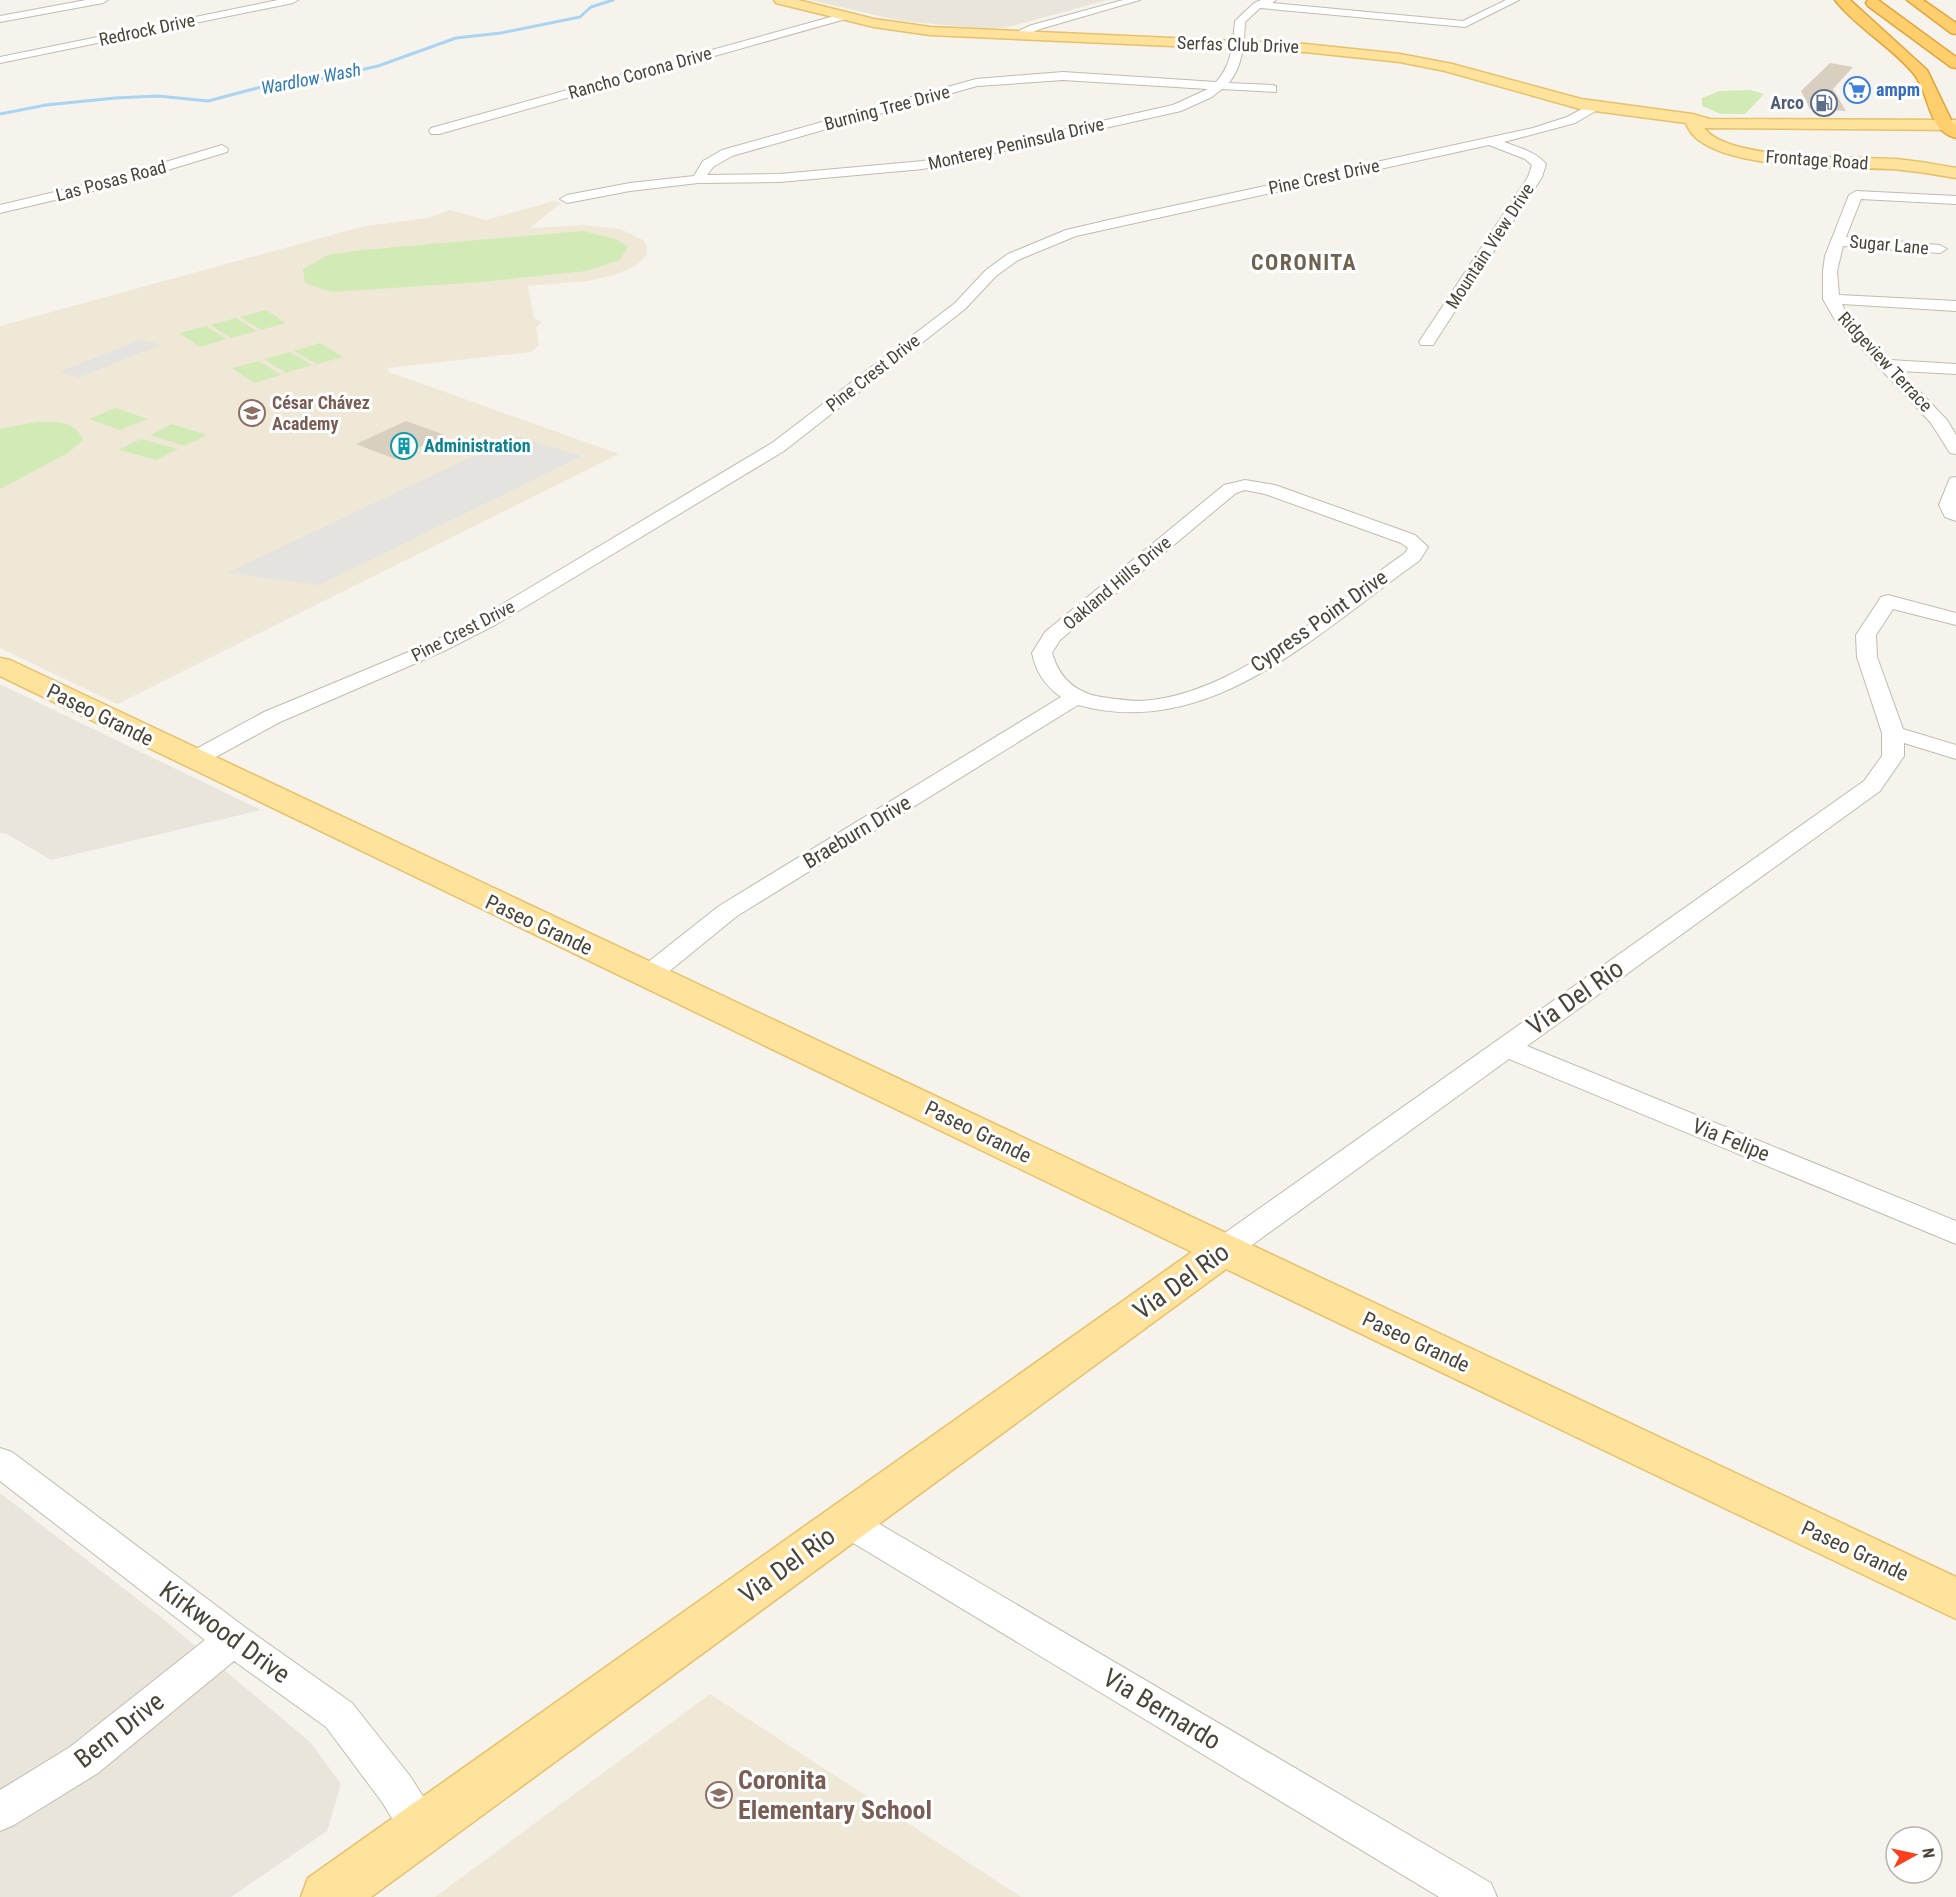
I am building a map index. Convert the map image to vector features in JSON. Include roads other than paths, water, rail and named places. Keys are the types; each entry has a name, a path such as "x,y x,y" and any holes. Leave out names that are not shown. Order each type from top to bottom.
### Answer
{"highway":[{"path":"1842,0 1923,73 1951,124"},
{"path":"1869,0 1956,64"},
{"path":"1936,0 1956,14"},
{"path":"1909,3 1956,30"},
{"path":"1909,3 1956,45"}],"main road":[{"name":"Serfas Club Drive","path":"781,0 845,16 930,31 1335,50 1400,58 1447,67 1595,106 1692,119 1709,124 1770,126 1951,124"},
{"name":"Frontage Road","path":"1692,119 1695,132 1707,140 1756,155 1803,161 1890,164 1956,173"},
{"name":"Paseo Grande","path":"4,672 1956,1599"},
{"name":"Via Del Rio","path":"327,1897 1223,1250"}],"street":[{"path":"0,19 103,0"},
{"name":"Redrock Drive","path":"0,60 293,0"},
{"path":"1022,36 1024,32 1036,27 1135,0"},
{"path":"1222,85 1232,70 1239,45 1240,21 1258,5 1271,0"},
{"path":"1258,5 1465,24 1514,0"},
{"name":"Rancho Corona Drive","path":"435,131 845,16"},
{"name":"Burning Tree Drive","path":"698,179 708,164 726,153 976,83 1063,76 1272,89"},
{"name":"Monterey Peninsula Drive","path":"698,179 780,178 923,165 1177,108 1203,99 1222,85"},
{"name":"Pine Crest Drive","path":"193,760 281,713 437,646 488,621 731,477 778,447 960,306 991,273 1013,257 1036,246 1071,233 1113,223 1555,126 1595,106"},
{"name":"Mountain View Drive","path":"1427,342 1535,177 1539,164 1530,156 1490,141"},
{"name":"Las Posas Road","path":"0,209 112,182 222,149"},
{"path":"567,199 630,187 698,179"},
{"name":"Ridgeview Terrace","path":"1955,444 1938,420 1840,317 1831,299 1828,269 1856,195 1956,200"},
{"name":"Sugar Lane","path":"1838,241 1940,249"},
{"path":"1831,299 1956,306"},
{"path":"1886,365 1956,369"},
{"path":"1956,482 1948,505 1952,513 1956,515"},
{"name":"Cypress Point Drive","path":"1075,698 1117,708 1140,708 1165,706 1197,698 1293,644 1412,557 1418,547 1408,539 1269,489 1245,484"},
{"name":"Oakland Hills Drive","path":"1075,698 1052,678 1044,666 1042,653 1052,636 1230,489 1245,484"},
{"name":"Via Del Rio","path":"1223,1250 1505,1047 1814,830 1872,786 1893,756 1893,733 1867,657 1866,635 1888,601 1956,620"},
{"name":"Braeburn Drive","path":"647,976 728,911 1075,698"},
{"path":"1893,733 1956,752"},
{"name":"Via Felipe","path":"1505,1047 1956,1233"},
{"name":"Kirkwood Drive","path":"0,1462 233,1640 339,1715 396,1789 421,1829"},
{"name":"Via Bernardo","path":"847,1522 1477,1897"},
{"name":"Bern Drive","path":"0,1812 84,1760 233,1640"}],"waterway":[{"name":"Wardlow Wash","path":"0,114 46,105 115,98 158,96 208,101 269,85 325,78 378,66 456,38 501,33 580,17 591,7 613,0"}],"place":[{"name":"ampm","path":"1857,90"},
{"name":"Arco","path":"1824,103"},
{"name":"César Chávez Academy","path":"252,413"},
{"name":"Administration","path":"404,446"},
{"name":"Coronita Elementary School","path":"719,1795"}],"district":[{"name":"CORONITA","path":"1304,262"}]}
